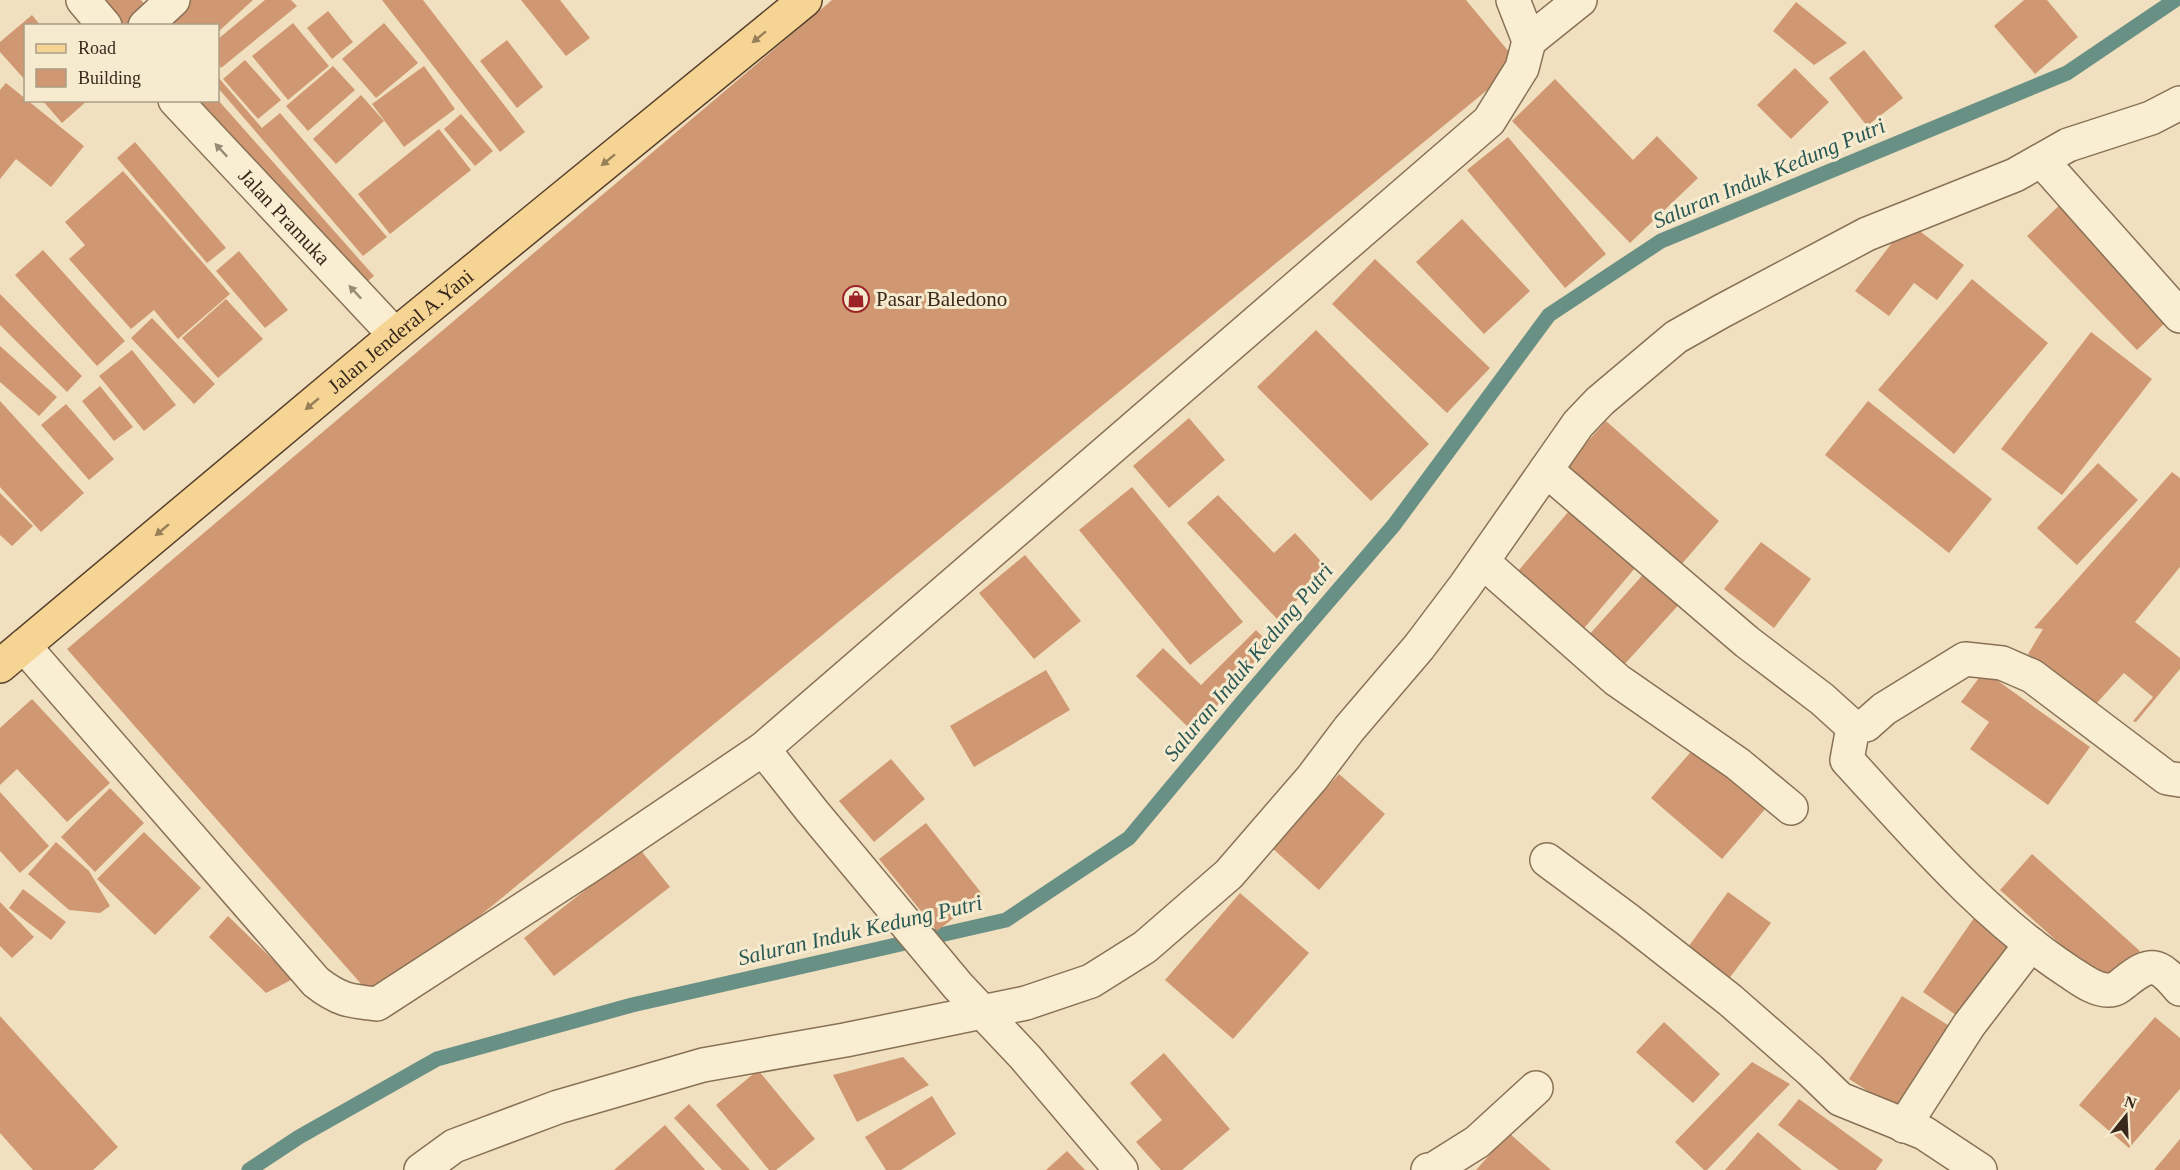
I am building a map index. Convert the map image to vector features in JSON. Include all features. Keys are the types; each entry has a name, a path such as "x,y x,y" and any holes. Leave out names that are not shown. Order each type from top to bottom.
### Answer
{"main road":[{"name":"Jalan Jenderal A.Yani","path":"12,656 395,335 805,0"}],"street":[{"path":"83,0 103,24"},
{"path":"146,24 173,0"},
{"path":"12,656 316,982 333,995 352,1001 377,1004 763,748 1489,121 1522,68 1529,41 1513,0"},
{"path":"1529,41 1580,0"},
{"name":"Jalan Pramuka","path":"177,102 395,335"},
{"path":"421,1170 454,1146 558,1107 703,1065 845,1040 1026,1003 1092,981 1145,947 1229,874 1312,778 1349,729 1419,647 1483,562 1578,424 1600,401 1677,337 1867,234 2015,175 2068,145 2151,118 2180,103"},
{"path":"2042,161 2180,316"},
{"path":"1546,470 1747,642 1822,699 1853,727"},
{"path":"1483,562 1617,680 1738,764 1791,808"},
{"path":"1853,727 1866,725 1884,709 1965,659 2002,663 2032,676 2167,778 2180,780"},
{"path":"1853,727 1847,760 1990,911 2031,944 2095,987 2107,991 2116,989 2143,968 2154,968 2166,972 2180,989"},
{"path":"763,748 812,811 958,986 1025,1057 1120,1170"},
{"path":"1546,860 1628,920 1730,1000 1840,1099 1924,1133 1980,1170"},
{"path":"1904,1126 1969,1025 2031,944"},
{"path":"1428,1170 1434,1169 1477,1142 1536,1088"}],"building":[{"path":"99,0 141,0 149,9 131,24 119,24"},
{"path":"189,0 253,0 219,31 219,24 163,24"},
{"path":"265,0 291,0 297,6 221,68 219,38"},
{"path":"382,0 423,0 525,132 500,152"},
{"path":"521,0 560,0 590,38 566,56"},
{"name":"Pasar Baledono","path":"832,0 1466,0 1519,64 376,1001 67,649"},
{"path":"2024,0 2047,0 2078,37 2035,74 1994,26"},
{"path":"1796,2 1847,43 1814,65 1773,31"},
{"path":"328,11 353,42 332,59 307,28"},
{"path":"32,15 39,24 24,24 24,79 0,52 0,42"},
{"path":"293,23 329,66 288,100 252,56"},
{"path":"384,23 418,63 376,98 342,59"},
{"path":"507,40 543,87 517,108 480,61"},
{"path":"1864,50 1903,98 1867,126 1829,78"},
{"path":"245,60 281,100 258,119 223,79"},
{"path":"333,66 355,90 308,131 286,106"},
{"path":"424,66 455,109 404,147 372,104"},
{"path":"1795,68 1829,102 1791,139 1757,105"},
{"path":"219,78 262,128 280,113 387,237 363,256 219,89"},
{"path":"1555,79 1633,160 1657,136 1698,178 1630,243 1512,121"},
{"path":"6,83 24,98 24,102 30,102 84,146 51,187 16,159 0,179 0,90"},
{"path":"361,95 384,121 336,164 313,139"},
{"path":"219,101 374,276 358,289 192,102"},
{"path":"44,102 86,102 62,123"},
{"path":"461,114 493,151 475,166 444,129"},
{"path":"439,129 471,170 390,234 358,194"},
{"path":"1508,137 1606,254 1565,288 1467,170"},
{"path":"135,142 226,248 207,263 117,158"},
{"path":"123,171 230,294 178,339 154,310 131,329 69,259 85,245 65,222"},
{"path":"2063,202 2171,317 2137,350 2027,236"},
{"path":"1462,219 1530,291 1484,334 1416,262"},
{"path":"1908,222 1964,265 1937,300 1914,283 1889,316 1855,291"},
{"path":"43,250 125,341 97,366 15,275"},
{"path":"239,251 288,310 265,328 216,271"},
{"path":"1375,259 1490,368 1447,413 1332,304"},
{"path":"1972,279 2048,343 1954,454 1878,390"},
{"path":"0,294 82,376 67,392 0,325"},
{"path":"226,299 263,339 218,378 182,338"},
{"path":"152,318 215,384 194,404 131,338"},
{"path":"1316,330 1429,444 1371,501 1257,387"},
{"path":"2091,332 2152,379 2062,495 2001,449"},
{"path":"0,346 57,397 39,416 0,382"},
{"path":"132,350 176,405 144,431 99,376"},
{"path":"100,386 133,427 114,441 82,401"},
{"path":"0,401 84,493 41,532 0,487"},
{"path":"1868,401 1992,499 1949,553 1825,455"},
{"path":"66,404 114,459 89,480 41,425"},
{"path":"1189,418 1225,460 1169,508 1133,466"},
{"path":"1606,421 1719,521 1680,566 1566,465"},
{"path":"2098,463 2138,500 2077,565 2037,528"},
{"path":"2172,472 2180,478 2180,567 2135,622 2180,658 2180,669 2136,722 2133,721 2153,697 2124,673 2095,705 2028,654 2043,629 2034,628"},
{"path":"1132,487 1243,622 1190,665 1079,530"},
{"path":"0,493 33,526 12,546 0,535"},
{"path":"1218,495 1274,553 1295,533 1329,570 1277,619 1187,523"},
{"path":"1574,505 1641,561 1580,633 1513,577"},
{"path":"1761,542 1811,579 1774,628 1724,589"},
{"path":"1025,555 1081,621 1034,659 979,593"},
{"path":"1649,568 1684,599 1622,667 1588,636"},
{"path":"1256,630 1274,648 1192,731 1136,676 1163,648 1201,685"},
{"path":"1046,670 1070,710 974,767 950,726"},
{"path":"1984,671 2090,747 2048,805 1970,749 1989,722 1961,702"},
{"path":"32,699 110,783 67,822 17,769 0,785 0,728"},
{"path":"1695,747 1766,808 1722,859 1651,798"},
{"path":"891,759 925,799 874,842 839,801"},
{"path":"1339,774 1385,814 1319,890 1272,848"},
{"path":"110,788 144,823 95,872 61,837"},
{"path":"0,792 49,846 20,873 0,851"},
{"path":"926,823 983,895 937,931 879,859"},
{"path":"144,832 201,888 155,935 97,879"},
{"path":"56,842 89,871 110,906 100,913 69,910 28,874"},
{"path":"639,848 670,887 554,976 524,938"},
{"path":"2032,854 2140,951 2108,987 2000,890"},
{"path":"23,889 66,922 51,940 9,908"},
{"path":"1728,892 1771,923 1728,980 1686,950"},
{"path":"1240,893 1309,953 1233,1039 1165,980"},
{"path":"0,902 34,937 12,958 0,946"},
{"path":"228,916 293,979 266,993 209,937"},
{"path":"1974,918 2014,945 1963,1020 1923,992"},
{"path":"1902,996 1951,1027 1898,1110 1849,1079"},
{"path":"0,1016 118,1147 93,1170 33,1170 0,1133"},
{"path":"2155,1017 2180,1038 2180,1089 2129,1148 2079,1105"},
{"path":"1664,1022 1720,1074 1693,1103 1636,1052"},
{"path":"1164,1053 1230,1129 1182,1170 1161,1170 1136,1142 1162,1120 1130,1083"},
{"path":"903,1057 929,1085 857,1122 833,1075"},
{"path":"1752,1062 1790,1084 1707,1170 1704,1170 1675,1142"},
{"path":"758,1070 815,1139 776,1170 769,1170 716,1105"},
{"path":"932,1096 956,1134 901,1170 886,1170 865,1137"},
{"path":"1799,1099 1883,1160 1876,1170 1839,1170 1778,1125"},
{"path":"689,1104 750,1170 722,1170 674,1118"},
{"path":"665,1125 705,1170 614,1170"},
{"path":"1758,1132 1802,1170 1725,1170"},
{"path":"1509,1133 1551,1170 1476,1170"},
{"path":"2180,1139 2180,1170 2154,1170"},
{"path":"1067,1151 1085,1170 1046,1170"}],"waterway":[{"name":"Saluran Induk Kedung Putri","path":"249,1170 299,1137 437,1059 632,1005 1006,920 1129,838 1394,525 1549,315 1661,241 2067,73 2175,0"}],"place":[{"name":"Pasar Baledono","path":"856,299"}]}
